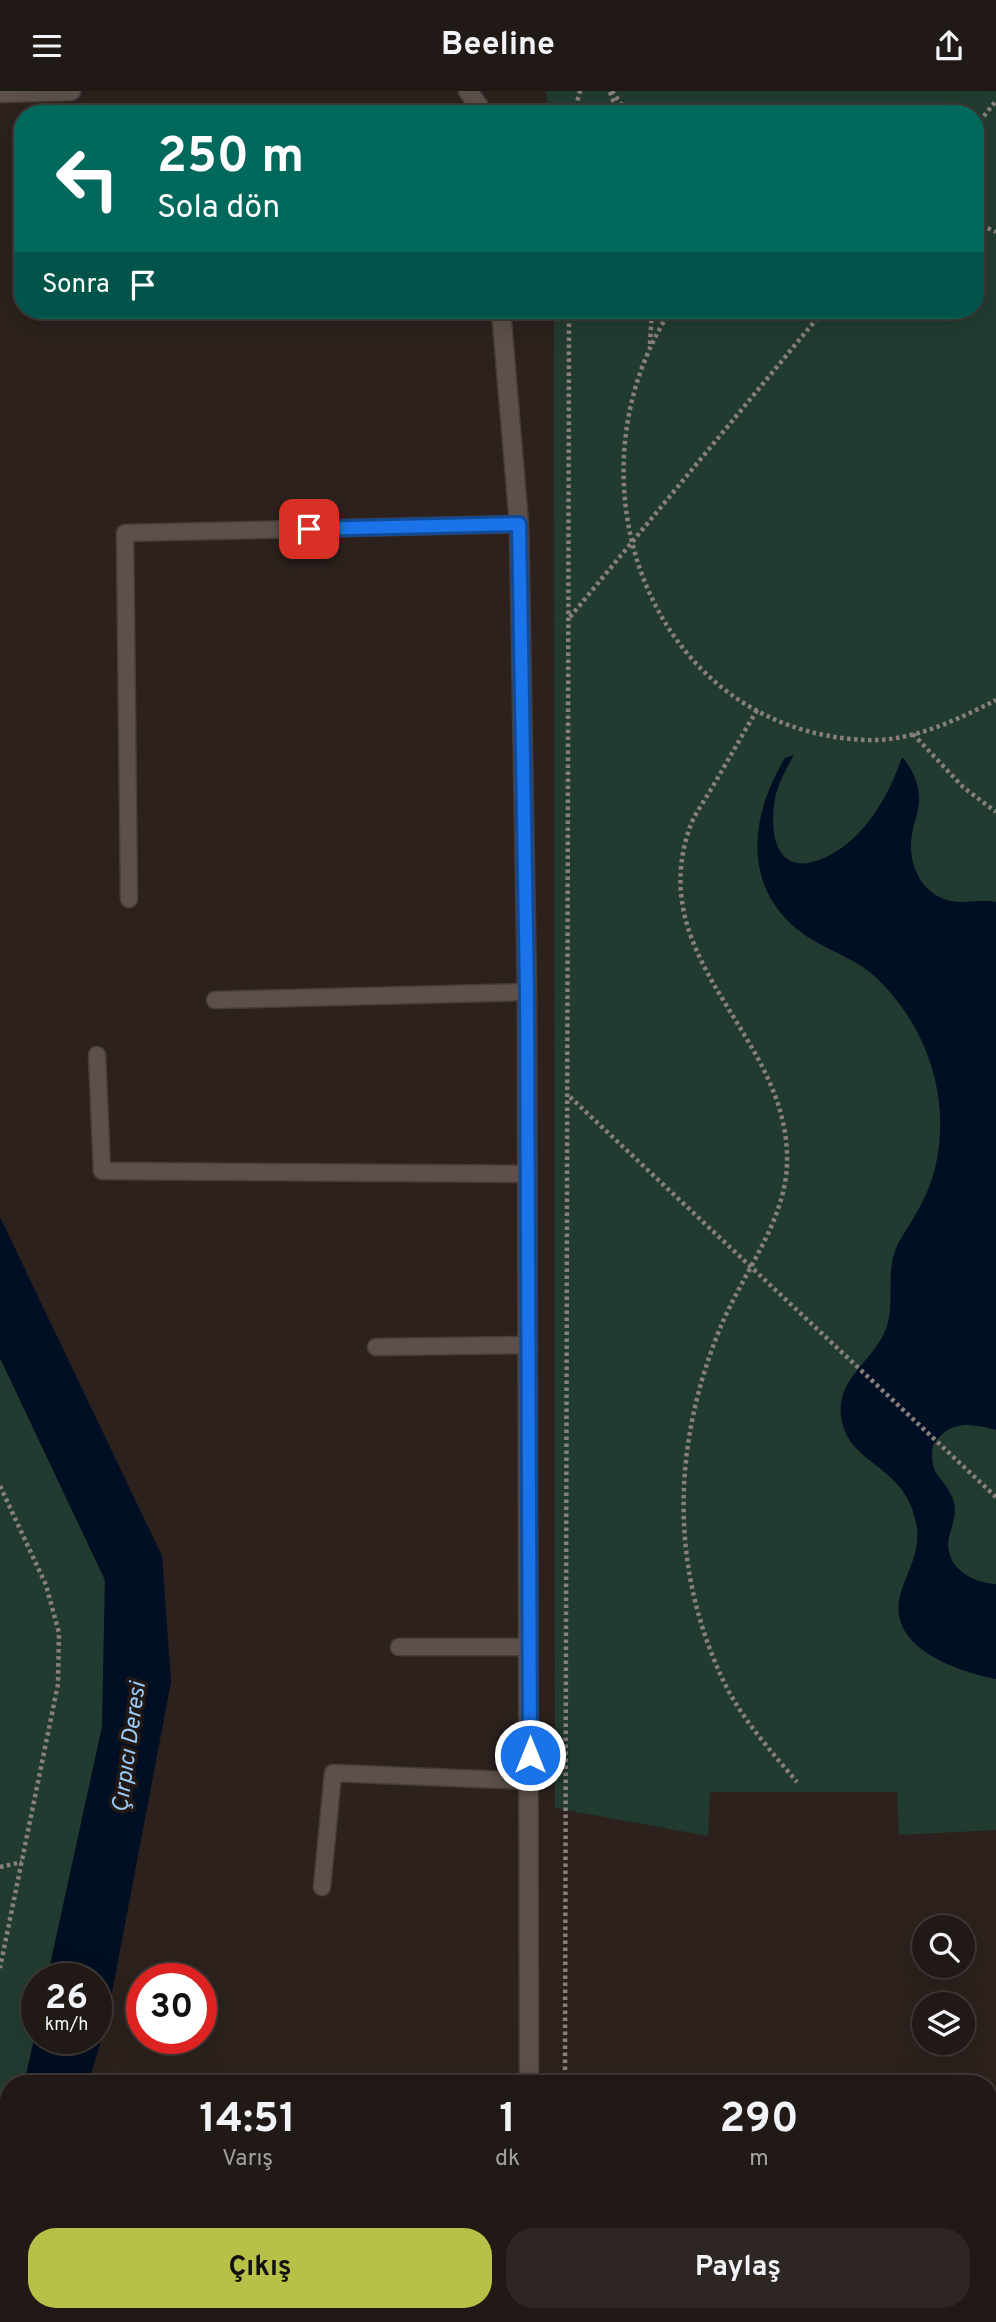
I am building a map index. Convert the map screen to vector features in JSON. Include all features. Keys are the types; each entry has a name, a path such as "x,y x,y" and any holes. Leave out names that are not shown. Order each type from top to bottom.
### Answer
{"street":[{"path":"0,93 71,91"},
{"path":"502,319 519,524 527,992 529,2075"}],"lane":[{"path":"129,899 125,533 519,524"},
{"path":"215,1000 527,992"},
{"path":"97,1055 102,1171 528,1174"},
{"path":"376,1347 528,1345"},
{"path":"399,1647 530,1647"},
{"path":"322,1887 333,1773 530,1781"}],"path":[{"path":"984,116 996,101"},
{"path":"565,2075 569,319"},
{"path":"650,347 652,319"},
{"path":"666,319 650,347 629,408 622,449 622,493 638,571 656,611 681,645 708,675 757,710 784,725 826,736 868,740 913,734 959,719 996,700"},
{"path":"569,618 817,319"},
{"path":"757,710 691,824 681,860 679,895 686,929 699,961 772,1084 782,1114 787,1167 782,1194 721,1325 697,1393 684,1471 684,1553 699,1619 723,1680 756,1733 797,1782"},
{"path":"913,734 963,786 996,812"},
{"path":"569,1097 996,1497"},
{"path":"0,1486 46,1585 59,1633 58,1685 0,1968"},
{"path":"0,1867 22,1862"}],"green space":[{"path":"546,91 996,91 996,1830 899,1835 897,1792 710,1792 708,1836 555,1808 554,319 984,319 984,105 548,105"},
{"path":"0,1358 105,1580 102,1727 50,1963 21,1963 21,2054 31,2054 26,2075 0,2075"}],"water":[{"path":"794,755 776,794 773,820 777,845 791,861 803,863 819,860 848,843 881,803 902,757 914,775 919,796 911,854 922,882 937,896 947,900 996,902 996,1430 969,1425 954,1427 946,1431 933,1445 932,1455 935,1470 949,1491 955,1509 949,1537 950,1556 961,1571 969,1576 996,1584 996,1679 962,1670 927,1653 913,1642 903,1628 899,1611 901,1592 915,1553 917,1537 911,1507 891,1477 854,1446 846,1433 841,1416 841,1402 850,1380 886,1329 890,1310 892,1261 933,1177 938,1156 940,1110 931,1066 913,1025 901,1006 871,973 798,930 780,912 767,892 757,848 759,825 773,780 785,758"},
{"name":"Çırpıcı Deresi","path":"0,1217 162,1556 171,1682 112,1992 112,1963 50,1963 102,1727 105,1580 0,1358"},
{"path":"31,2054 97,2054 91,2075 26,2075"}],"route":[{"path":"309,529 519,524 527,992 530,1755"}]}
